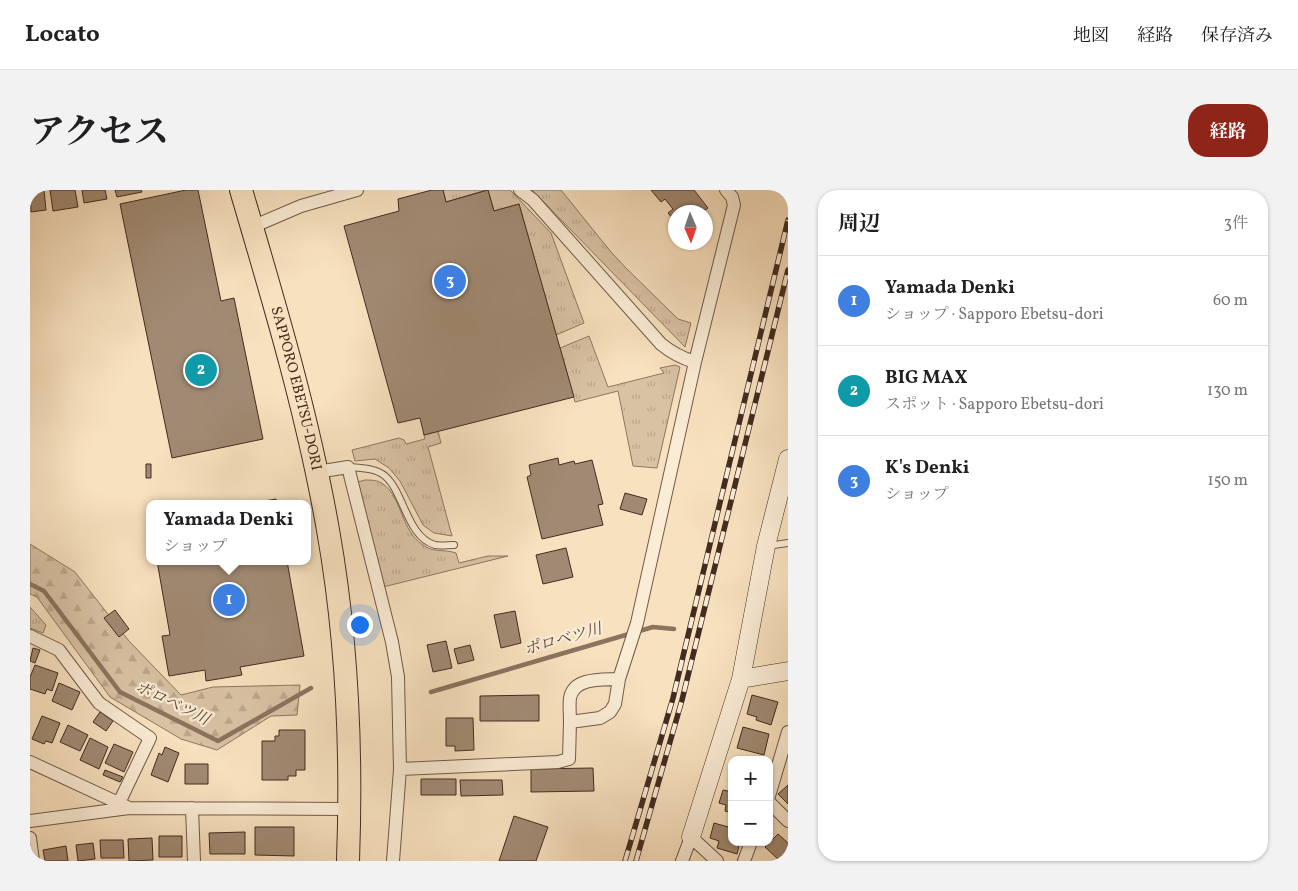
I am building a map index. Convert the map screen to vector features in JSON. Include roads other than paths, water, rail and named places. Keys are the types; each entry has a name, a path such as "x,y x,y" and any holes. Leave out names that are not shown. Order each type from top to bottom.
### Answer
{"highway":[{"name":"SAPPORO EBETSU-DORI","path":"241,190 303,409 317,472 336,580 344,649 350,809 348,861"}],"street":[{"path":"252,227 301,206 357,190"},
{"path":"520,190 533,200 661,344 681,358 695,362"},
{"path":"570,722 600,718 610,712 615,704 618,679 636,622 695,362 734,206 732,198 726,190"},
{"path":"682,861 740,679 766,546 788,459"},
{"path":"317,472 348,467 392,642 398,677 400,769 392,861"},
{"path":"30,636 59,650 99,702 150,738 124,805"},
{"path":"740,679 788,671"},
{"path":"400,769 558,762 569,759 570,697 574,687 584,682 618,679"},
{"path":"773,783 788,732"},
{"path":"30,762 124,805"},
{"path":"30,821 124,805 192,808 350,809"},
{"path":"773,806 788,821"},
{"path":"192,808 194,861"},
{"path":"691,837 717,861"},
{"path":"30,838 33,861"},
{"path":"744,861 750,846"}],"lane":[{"path":"348,467 367,468 385,476 398,494 408,517 421,536 434,545 454,545"},
{"path":"766,546 788,543"}],"waterway":[{"name":"ポロベツ川","path":"30,584 44,591 120,692 218,741 311,688"},
{"name":"ポロベツ川","path":"431,692 653,627 674,629"}],"railway":[{"path":"625,861 673,698 788,220"},
{"path":"636,861 682,700 788,270"}],"place":[{"name":"K's Denki","path":"450,281"},
{"name":"BIG MAX","path":"201,370"},
{"name":"Yamada Denki","path":"229,600"}]}
